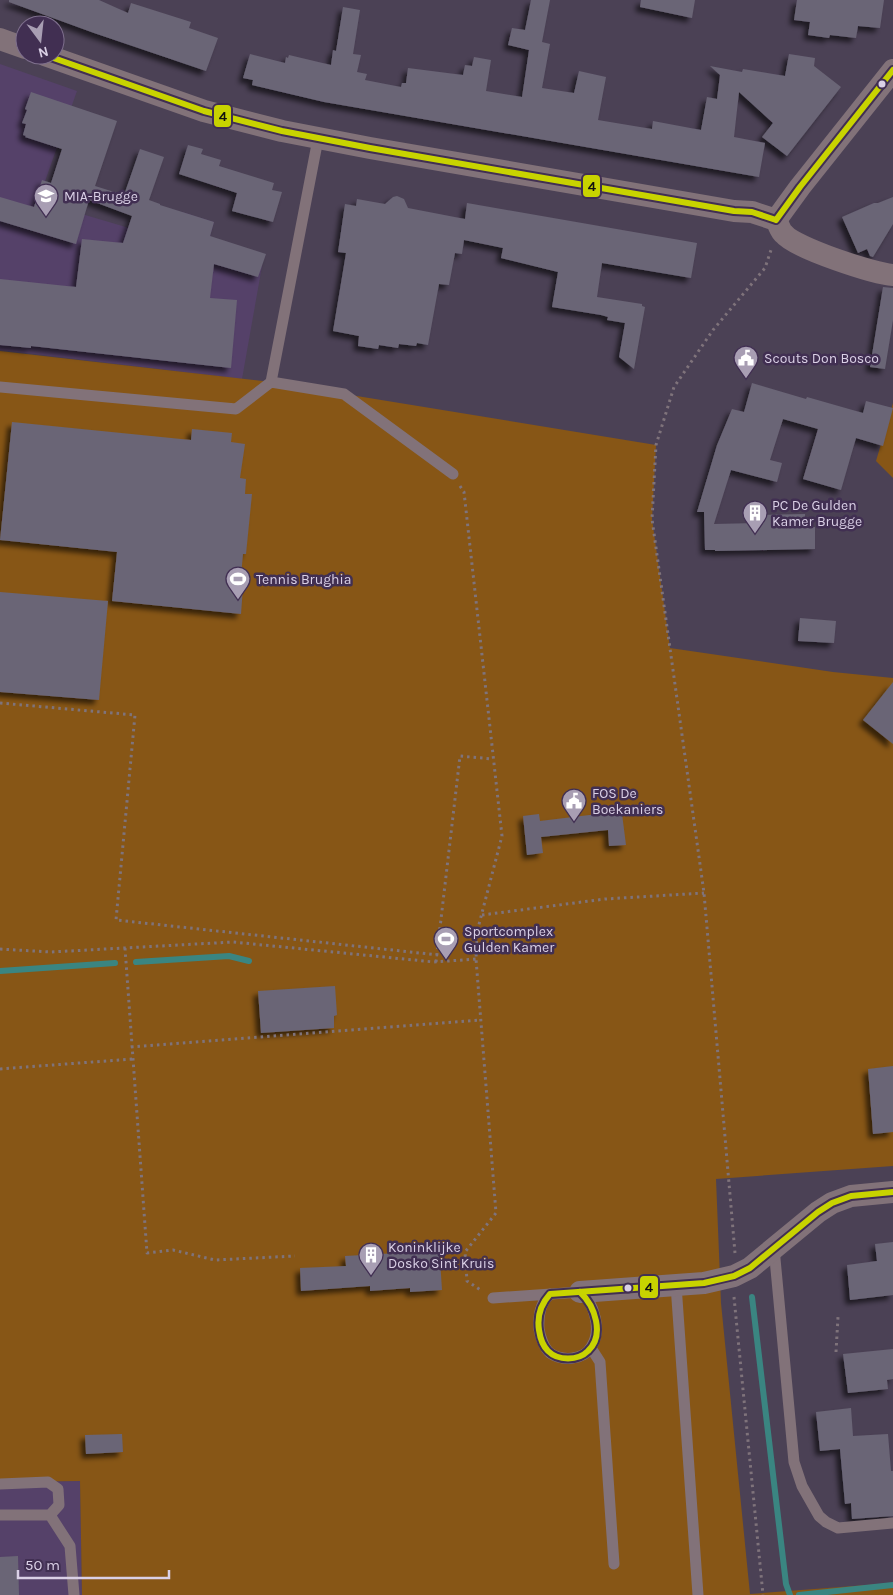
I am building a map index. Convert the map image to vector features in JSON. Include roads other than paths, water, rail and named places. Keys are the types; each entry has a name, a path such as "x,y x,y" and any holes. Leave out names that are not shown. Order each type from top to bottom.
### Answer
{"street":[{"path":"0,39 15,44"},
{"path":"65,62 204,111 318,139 734,211 752,212 776,220 784,235 802,246 872,272 893,275"},
{"path":"776,220 893,70"},
{"path":"580,1292 704,1283 734,1276 750,1268 818,1212 832,1203 851,1196 893,1192"}],"lane":[{"path":"0,387 236,409 271,382 318,139"},
{"path":"271,382 344,394 453,474"},
{"path":"774,1248 794,1462 802,1486 819,1516 838,1528 893,1523"},
{"path":"676,1285 698,1595"},
{"path":"493,1298 550,1294 580,1292 586,1296 594,1313 596,1330 591,1348 581,1356 571,1359 559,1358 548,1352 540,1335 538,1318 543,1300 550,1294"},
{"path":"591,1348 600,1362 614,1564"},
{"path":"0,1484 48,1482 58,1488 59,1505 50,1515 0,1515"},
{"path":"50,1515 70,1546 74,1595"}],"waterway":[{"path":"136,962 229,956 249,961"},
{"path":"0,971 115,963"},
{"path":"752,1297 786,1584 790,1595"},
{"path":"799,1595 893,1585"}],"place":[{"name":"MIA-Brugge","path":"46,217"},
{"name":"Scouts Don Bosco","path":"746,379"},
{"name":"PC De Gulden Kamer Brugge","path":"755,534"},
{"name":"Tennis Brughia","path":"238,600"},
{"name":"FOS De Boekaniers","path":"574,822"},
{"name":"Sportcomplex Gulden Kamer","path":"446,960"},
{"name":"Koninklijke Dosko Sint Kruis","path":"371,1276"}]}
